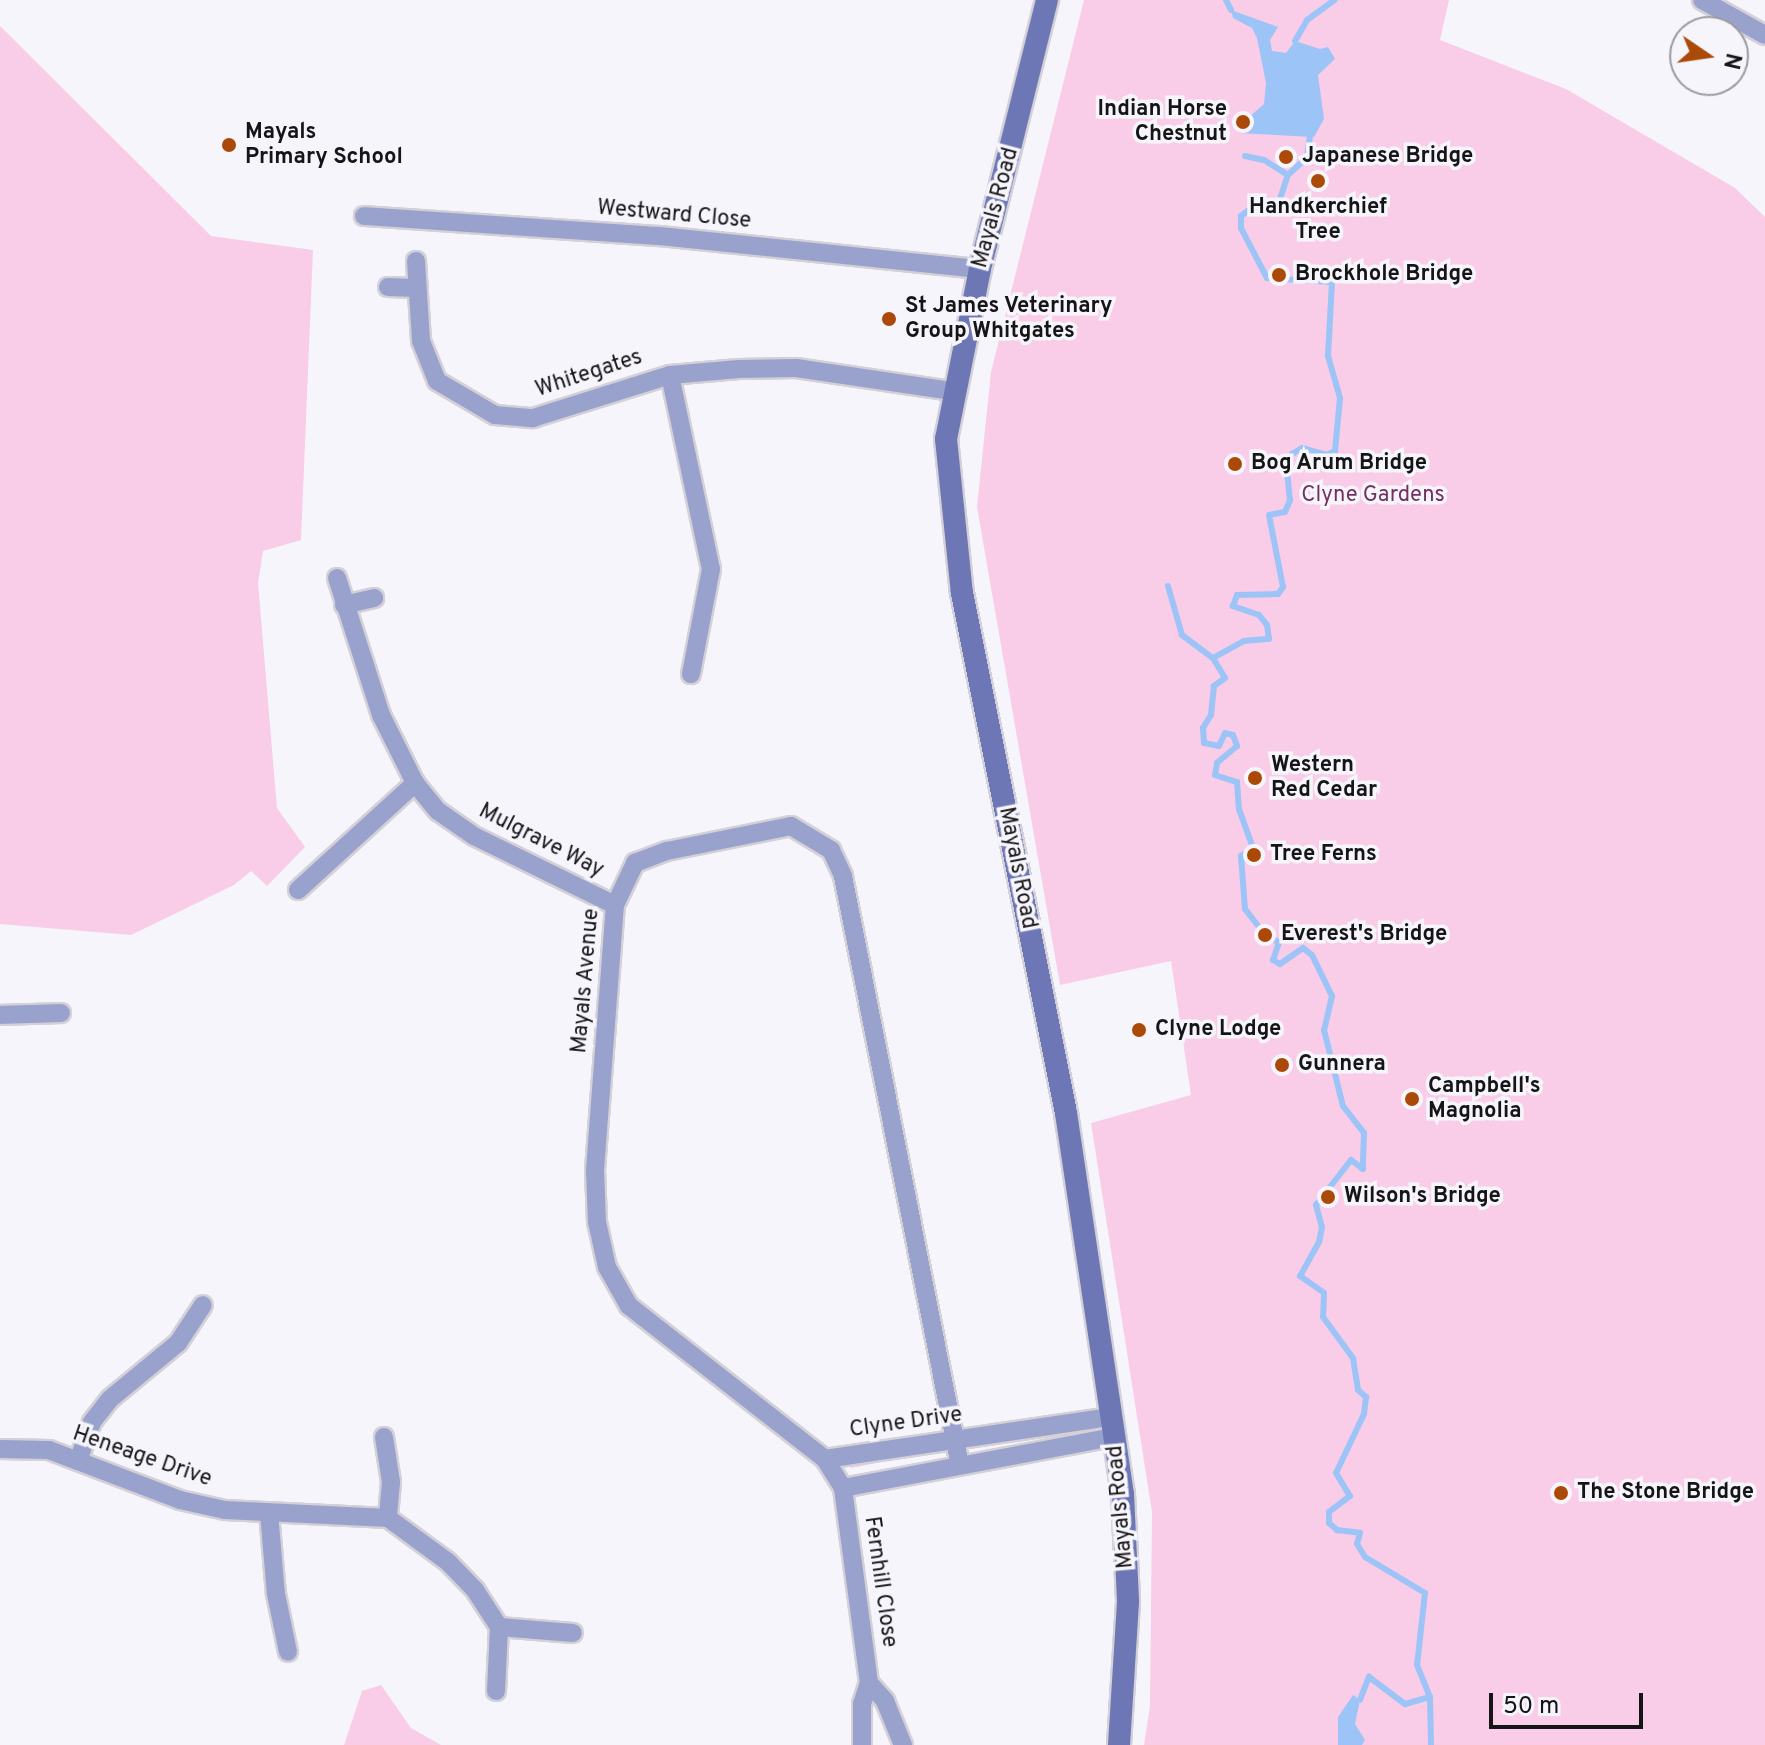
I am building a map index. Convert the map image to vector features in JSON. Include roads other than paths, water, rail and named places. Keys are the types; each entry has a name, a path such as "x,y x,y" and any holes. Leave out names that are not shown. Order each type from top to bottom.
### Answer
{"main road":[{"name":"Mayals Road","path":"1047,0 980,269 952,391 946,439 962,593 1066,1113 1113,1427 1128,1602 1119,1745"}],"street":[{"path":"1702,0 1765,35"},
{"name":"Westward Close","path":"364,216 659,236 980,269"},
{"name":"Whitegates","path":"416,261 415,288 421,341 437,381 495,415 533,418 670,375 796,368 952,391"},
{"path":"388,287 415,288"},
{"name":"Whitegates","path":"670,375 711,569 691,674"},
{"name":"Mulgrave Way","path":"337,578 381,715 415,783 438,811 474,836 615,905"},
{"path":"344,605 374,598"},
{"path":"298,890 415,783"},
{"name":"Mayals Avenue","path":"825,1459 629,1306 607,1267 597,1222 595,1170 615,905 635,863 652,855 791,826 831,850 843,876 960,1466"},
{"path":"0,1015 61,1013"},
{"path":"78,1461 92,1422 110,1399 178,1343 203,1305"},
{"path":"843,1488 960,1466 1113,1427"},
{"name":"Clyne Drive","path":"843,1488 825,1459 954,1440 1113,1427"},
{"path":"384,1437 391,1482 388,1518 448,1562 475,1590 499,1627 496,1691"},
{"name":"Heneage Drive","path":"0,1449 49,1450 180,1500 269,1513 388,1518"},
{"name":"Fernhill Close","path":"843,1488 869,1683 862,1704 862,1745"},
{"path":"269,1513 276,1594 288,1652"},
{"path":"499,1627 573,1633"},
{"name":"Fernhill Close","path":"869,1683 885,1701 903,1745"}],"water":[{"path":"1231,10 1278,27 1270,40 1272,51 1286,53 1295,41 1320,49 1328,47 1335,59 1318,75 1324,119 1314,137 1239,133 1240,125 1264,104 1266,83 1257,38 1252,28 1233,18"},
{"path":"1353,1695 1360,1700 1355,1724 1365,1740 1362,1745 1338,1745 1338,1717"}],"waterway":[{"path":"1226,0 1231,10"},
{"path":"1295,41 1307,20 1335,0"},
{"path":"1245,156 1264,160 1288,175 1307,157 1310,136"},
{"path":"1168,586 1182,635 1213,658 1244,641 1269,639 1267,625 1259,615 1233,606 1237,595 1278,594 1283,587 1269,515 1285,512 1290,500 1286,464 1292,454 1302,448 1326,455 1335,451 1340,398 1328,356 1332,282 1267,278 1241,228 1241,216 1249,210 1279,202 1288,175"},
{"path":"1213,658 1225,678 1214,686 1211,715 1203,728 1204,743 1219,746 1225,733 1233,735 1237,746 1217,763 1215,775 1237,782 1239,809 1253,848 1241,856 1245,909 1265,935 1279,942 1273,960 1280,964 1303,948 1312,955 1332,996 1324,1030 1343,1106 1364,1133 1363,1169 1351,1160 1316,1205 1322,1227 1319,1242 1300,1276 1324,1293 1323,1317 1353,1358 1358,1390 1366,1397 1364,1414 1336,1473 1350,1496 1329,1512 1329,1523 1337,1530 1360,1533 1357,1544 1365,1557 1425,1593 1417,1665 1430,1697 1431,1745"},
{"path":"1360,1700 1369,1677 1405,1704 1430,1697"}],"place":[{"name":"Indian Horse Chestnut","path":"1243,122"},
{"name":"Mayals Primary School","path":"229,145"},
{"name":"Japanese Bridge","path":"1286,157"},
{"name":"Handkerchief Tree","path":"1318,181"},
{"name":"Brockhole Bridge","path":"1279,275"},
{"name":"St James Veterinary Group Whitgates","path":"889,319"},
{"name":"Bog Arum Bridge","path":"1235,464"},
{"name":"Western Red Cedar","path":"1255,778"},
{"name":"Tree Ferns","path":"1254,855"},
{"name":"Everest's Bridge","path":"1265,935"},
{"name":"Clyne Lodge","path":"1139,1030"},
{"name":"Gunnera","path":"1282,1065"},
{"name":"Campbell's Magnolia","path":"1412,1099"},
{"name":"Wilson's Bridge","path":"1328,1197"},
{"name":"The Stone Bridge","path":"1561,1493"}],"park label":[{"name":"Clyne Gardens","path":"1373,496"}]}
